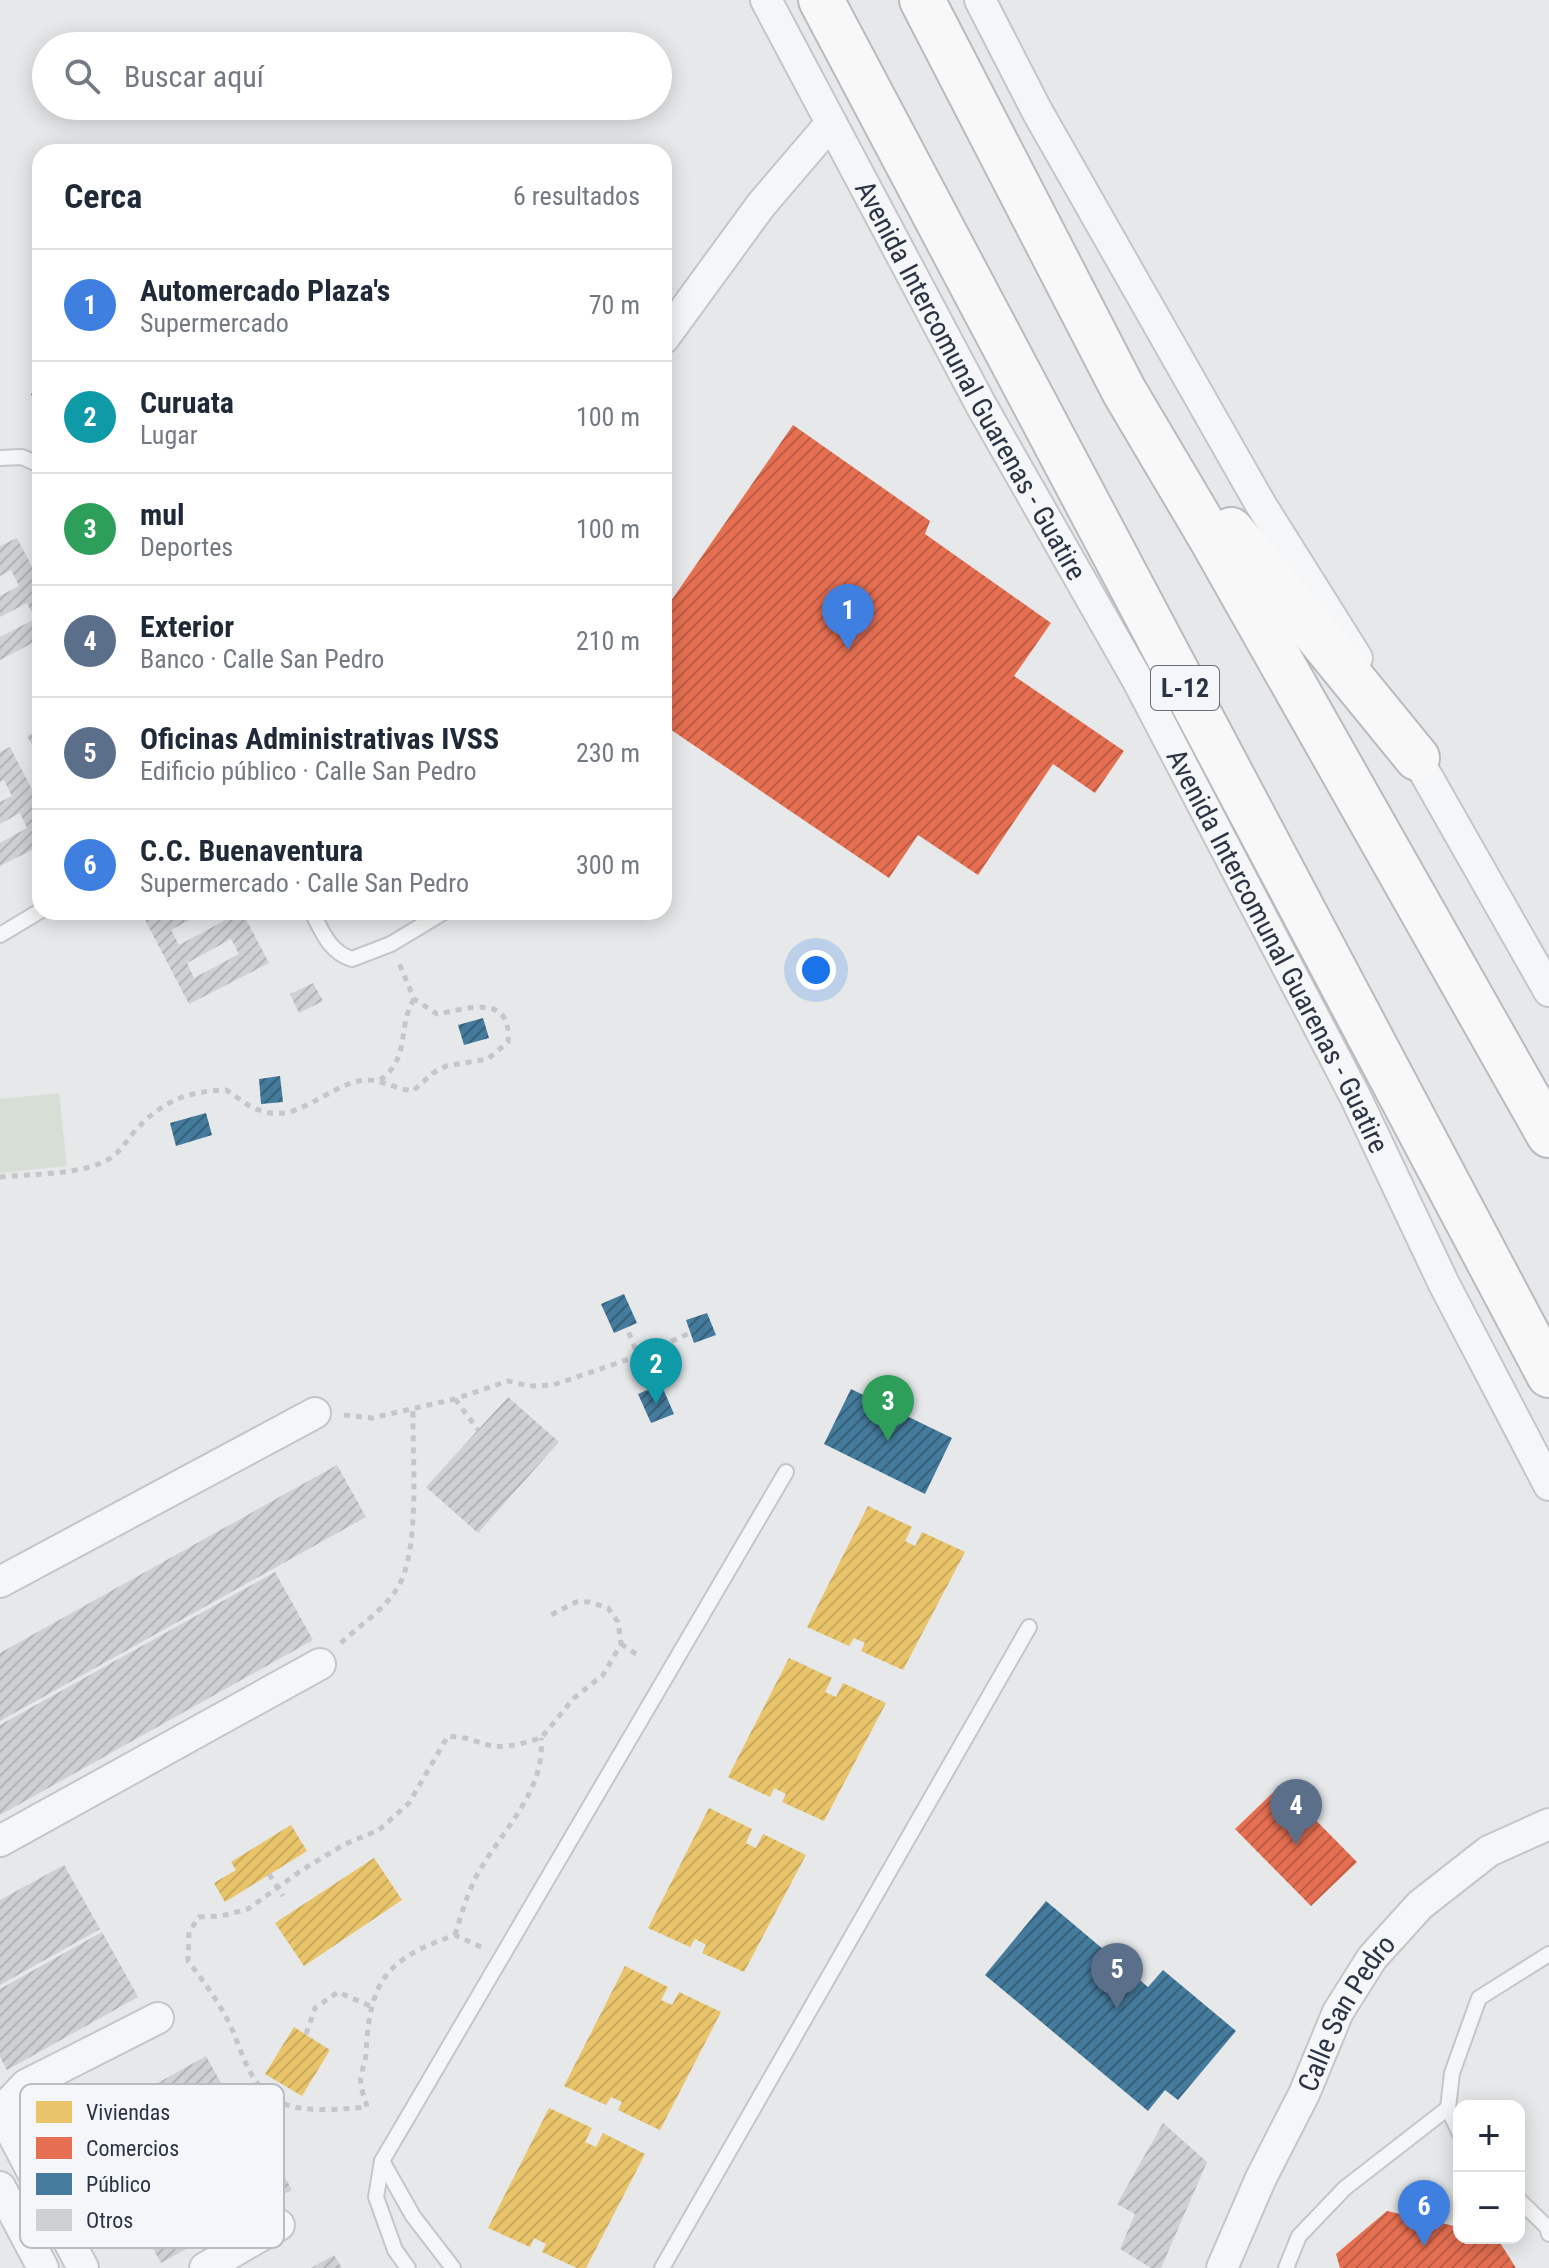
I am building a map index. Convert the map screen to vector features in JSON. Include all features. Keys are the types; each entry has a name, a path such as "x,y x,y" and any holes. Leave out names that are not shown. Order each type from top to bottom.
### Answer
{"highway":[{"name":"Avenida Intercomunal Guarenas - Guatire","path":"821,0 1549,1375"},
{"path":"922,0 1124,391 1219,552 1549,1135"},
{"path":"1124,391 1253,559 1417,758"}],"street":[{"name":"Avenida Intercomunal Guarenas - Guatire","path":"766,0 981,405 1152,707 1355,1096 1444,1284 1549,1485"},
{"path":"980,0 1037,111 1261,505 1417,758 1549,991"},
{"path":"672,327 761,205 831,123"},
{"path":"0,1582 315,1413"},
{"path":"0,1841 320,1664"},
{"name":"Calle San Pedro","path":"1222,2268 1261,2178 1304,2094 1338,2012 1372,1958 1420,1905 1489,1851 1549,1824"},
{"path":"28,2084 158,2018"},
{"path":"20,2091 0,2112 20,2150"},
{"path":"0,2187 20,2225"},
{"path":"32,2248 43,2268"},
{"path":"72,2248 83,2268"},
{"path":"205,2268 239,2248"}],"lane":[{"path":"0,458 22,457 32,461"},
{"path":"0,935 32,916"},
{"path":"316,920 330,944 345,957 356,959 391,944 431,920"},
{"path":"408,2268 395,2250 376,2197 382,2161 786,1472"},
{"path":"662,2268 1029,1627"},
{"path":"1453,2119 1448,2108 1452,2073 1479,1998 1549,1954"},
{"path":"1286,2268 1299,2236 1345,2188 1448,2108"},
{"path":"382,2161 413,2216 453,2268"},
{"path":"1525,2206 1547,2227 1549,2234"}],"path":[{"path":"380,1080 390,1088 413,1091 446,1066 488,1059 508,1042 509,1029 503,1015 491,1008 476,1005 437,1014 414,999 391,944"},
{"path":"0,1177 70,1170 107,1161 120,1151 155,1111 187,1096 226,1090 252,1107 268,1112 290,1113 351,1083 380,1080 389,1073 398,1058 403,1045 407,1011 414,999"},
{"path":"627,1328 649,1390"},
{"path":"315,1413 372,1418 455,1399 508,1381 529,1386 553,1385 638,1356 690,1333"},
{"path":"455,1399 478,1430"},
{"path":"320,1664 384,1606 408,1567 412,1522 413,1408"},
{"path":"259,2084 250,2075 228,2020 188,1961 189,1932 199,1917 221,1916 248,1909 345,1844 379,1830 409,1803 448,1736 495,1747 541,1738 574,1698 603,1675 621,1644 618,1622 608,1608 576,1602 551,1615"},
{"path":"621,1644 641,1657"},
{"path":"455,1935 477,1876 519,1815 542,1753 541,1738"},
{"path":"269,1874 283,1896"},
{"path":"284,2104 321,2109 367,2107 360,2079 366,2059 370,2006 379,1983 393,1966 421,1949 455,1935 501,1955"},
{"path":"306,2034 315,2008 338,1992 370,2006"}],"shaded area":[{"path":"59,1093 67,1166 0,1173 0,1099"}],"building: Viviendas":[{"path":"868,1506 912,1527 905,1541 915,1546 922,1532 965,1552 903,1670 861,1651 865,1643 854,1638 849,1646 807,1627"},
{"path":"789,1658 832,1678 825,1692 836,1697 843,1683 886,1703 824,1821 782,1802 786,1794 774,1788 770,1797 728,1777"},
{"path":"709,1808 752,1829 746,1843 756,1848 763,1834 806,1855 744,1972 702,1953 706,1945 695,1939 690,1947 648,1928"},
{"path":"291,1825 307,1851 225,1902 214,1883 236,1870 231,1862"},
{"path":"374,1858 402,1900 304,1966 275,1923"},
{"path":"625,1966 668,1987 661,2000 672,2005 679,1992 721,2012 660,2130 618,2110 622,2102 611,2097 606,2105 564,2086"},
{"path":"294,2027 330,2050 302,2096 265,2074"},
{"path":"549,2108 592,2128 585,2142 596,2147 603,2133 645,2154 586,2268 577,2268 542,2252 546,2244 534,2238 530,2247 488,2228"}],"building: Comercios":[{"path":"793,425 930,521 925,534 1051,623 1014,676 1124,751 1095,793 1053,764 978,875 918,835 889,878 672,730 672,599"},
{"path":"1281,1785 1357,1862 1311,1906 1235,1829"},
{"path":"1387,2211 1453,2226 1453,2244 1501,2244 1516,2268 1340,2268 1336,2254"}],"building: Público":[{"path":"483,1018 489,1038 464,1045 458,1025"},
{"path":"280,1076 283,1102 261,1104 259,1079"},
{"path":"206,1113 212,1135 176,1146 170,1123"},
{"path":"624,1294 637,1323 614,1333 601,1304"},
{"path":"707,1313 716,1335 694,1343 686,1320"},
{"path":"661,1384 674,1414 651,1423 638,1394"},
{"path":"851,1389 952,1438 925,1494 824,1444"},
{"path":"1046,1901 1148,1987 1163,1970 1236,2031 1178,2100 1165,2090 1148,2111 985,1975"}],"building: Otros":[{"path":"17,538 32,567 32,613 27,603 0,617 0,596 19,586 11,570 0,576 0,546"},
{"path":"32,621 32,643 0,660 0,637"},
{"path":"10,747 32,790 32,850 0,866 0,843 27,828 20,813 0,824 0,802 12,796 4,780 0,782 0,752"},
{"path":"145,920 189,920 171,930 179,945 223,920 246,920 269,963 189,1004","holes":["231,939 239,954 194,978 187,963"]},
{"path":"313,983 323,1001 299,1013 290,994"},
{"path":"508,1397 559,1442 478,1533 426,1487"},
{"path":"337,1465 366,1517 0,1721 0,1653"},
{"path":"275,1572 313,1640 0,1815 0,1725"},
{"path":"64,1865 100,1929 0,1985 0,1900"},
{"path":"102,1932 138,1997 7,2070 0,2057 0,1989"},
{"path":"206,2056 222,2084 156,2084"},
{"path":"1163,2123 1207,2162 1161,2268 1151,2268 1120,2249 1135,2214 1117,2204"},
{"path":"284,2176 292,2190 284,2194"},
{"path":"153,2248 188,2248 161,2263"},
{"path":"334,2255 342,2268 311,2268"}],"place":[{"name":"Automercado Plaza's","path":"848,650"},
{"name":"Curuata","path":"656,1404"},
{"name":"mul","path":"888,1441"},
{"name":"Exterior","path":"1296,1845"},
{"name":"Oficinas Administrativas IVSS","path":"1117,2009"},
{"name":"C.C. Buenaventura","path":"1424,2246"}]}
